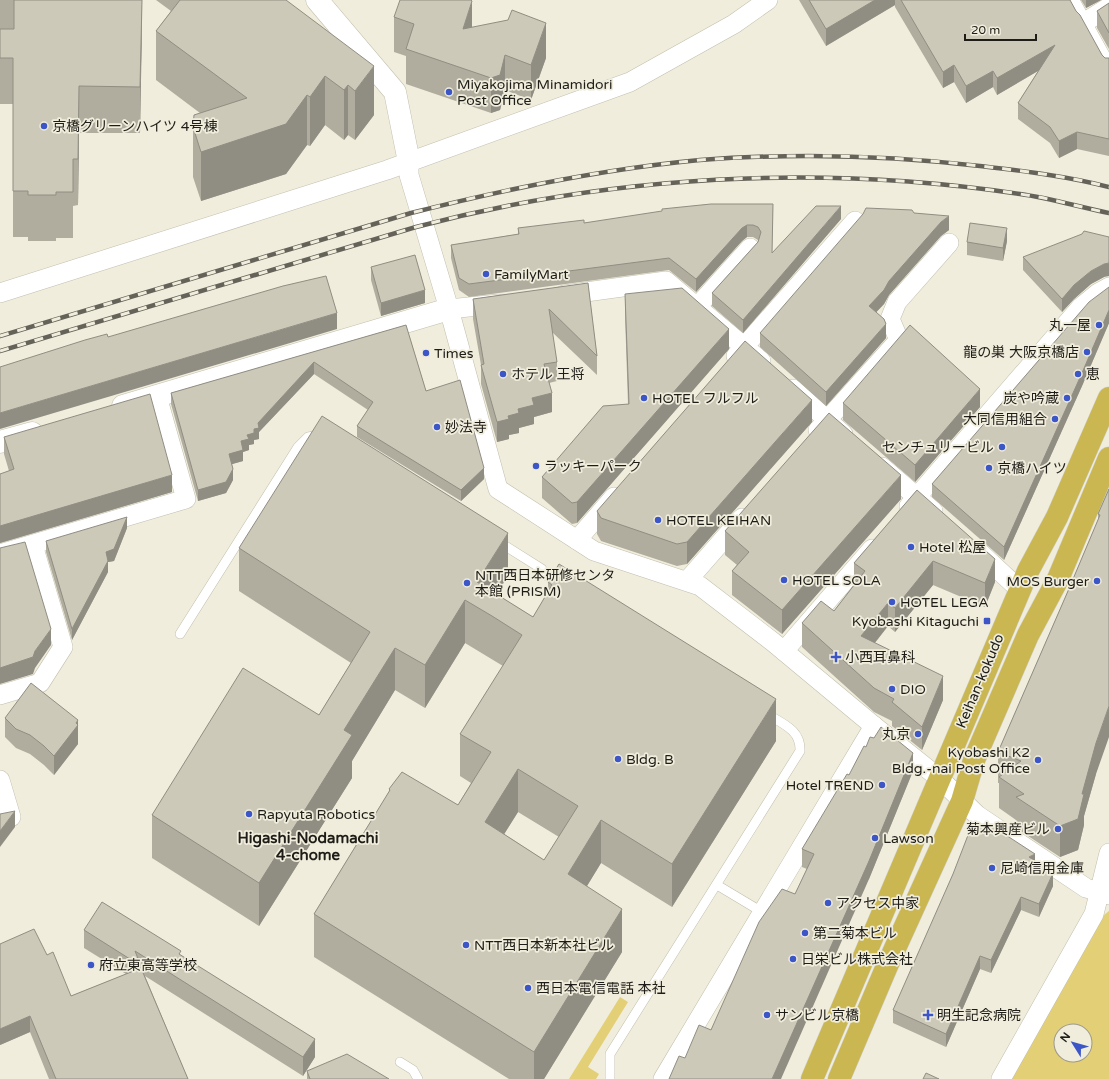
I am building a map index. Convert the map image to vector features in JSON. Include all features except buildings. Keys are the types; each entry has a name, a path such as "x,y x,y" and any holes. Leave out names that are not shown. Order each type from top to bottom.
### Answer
{"highway":[{"name":"Keihan-kokudo","path":"812,1079 1028,571 1057,517 1109,398"},
{"name":"Keihan-kokudo","path":"839,1079 887,966 962,801 974,760 1028,635 1058,579 1109,458"}],"street":[{"path":"317,0 395,92 410,162 410,181 449,309 498,489 594,551 700,586 784,651 939,778 977,815 1086,888 1105,894"},
{"path":"0,293 410,162 630,82 734,24 768,0"},
{"path":"1072,0 1109,67"},
{"path":"1085,22 1109,7"},
{"path":"724,370 855,221"},
{"path":"806,444 899,340 890,319 897,302 949,243"},
{"path":"697,307 750,248"},
{"path":"548,297 666,281 744,346 827,420 947,523"},
{"path":"784,651 1081,306 1098,293 1109,287"},
{"path":"104,412 449,309 516,302"},
{"path":"0,554 186,499 156,396"},
{"path":"0,442 52,427"},
{"path":"577,540 624,486"},
{"path":"687,582 754,504"},
{"path":"964,538 1020,590"},
{"path":"0,695 40,683 63,647 33,544"},
{"path":"662,1079 874,726"},
{"path":"0,780 11,816 0,820"},
{"path":"1001,1079 1105,894 1109,853"}],"lane":[{"path":"180,634 298,447 314,435 327,436"},
{"path":"489,536 542,568 544,574 571,591"},
{"path":"610,1079 610,1054 800,751 800,742 797,734 760,710"},
{"path":"717,885 762,912"},
{"path":"400,1062 413,1070 418,1079"}],"shaded area":[{"path":"1109,911 1109,1079 1010,1079 1104,915"},
{"path":"620,997 628,1002 588,1067 599,1074 596,1079 569,1079"}],"railway":[{"path":"0,336 411,213 519,188 591,174 664,164 700,160 770,156 875,157 945,162 1012,170 1061,177 1109,187"},
{"path":"0,351 416,227 490,209 565,196 640,186 716,180 792,178 868,179 944,185 1020,194 1109,213"}],"place":[{"name":"Miyakojima Minamidori Post Office","path":"449,92"},
{"name":"京橋グリーンハイツ 4号棟","path":"44,126"},
{"name":"FamilyMart","path":"486,274"},
{"name":"丸一屋","path":"1099,325"},
{"name":"龍の巣 大阪京橋店","path":"1087,352"},
{"name":"Times","path":"426,353"},
{"name":"ホテル 王将","path":"503,374"},
{"name":"恵","path":"1078,374"},
{"name":"HOTEL フルフル","path":"644,398"},
{"name":"炭や吟蔵","path":"1067,398"},
{"name":"大同信用組合","path":"1055,419"},
{"name":"妙法寺","path":"437,427"},
{"name":"センチュリービル","path":"1002,447"},
{"name":"ラッキーパーク","path":"536,466"},
{"name":"京橋ハイツ","path":"989,468"},
{"name":"HOTEL KEIHAN","path":"658,520"},
{"name":"Hotel 松屋","path":"911,547"},
{"name":"HOTEL SOLA","path":"784,580"},
{"name":"MOS Burger","path":"1097,581"},
{"name":"NTT西日本研修センタ 本館 (PRISM)","path":"467,583"},
{"name":"HOTEL LEGA","path":"892,602"},
{"name":"Kyobashi Kitaguchi","path":"987,621"},
{"name":"小西耳鼻科","path":"836,657"},
{"name":"DIO","path":"892,689"},
{"name":"丸京","path":"918,734"},
{"name":"Bldg. B","path":"618,759"},
{"name":"Kyobashi K2 Bldg.-nai Post Office","path":"1038,760"},
{"name":"Hotel TREND","path":"882,785"},
{"name":"Rapyuta Robotics","path":"249,814"},
{"name":"菊本興産ビル","path":"1058,829"},
{"name":"Lawson","path":"875,838"},
{"name":"尼崎信用金庫","path":"992,868"},
{"name":"アクセス中家","path":"828,903"},
{"name":"第二菊本ビル","path":"805,933"},
{"name":"NTT西日本新本社ビル","path":"466,945"},
{"name":"日栄ビル株式会社","path":"793,959"},
{"name":"府立東高等学校","path":"91,965"},
{"name":"西日本電信電話 本社","path":"528,988"},
{"name":"サンビル京橋","path":"767,1015"},
{"name":"明生記念病院","path":"928,1015"}],"district":[{"name":"Higashi-Nodamachi 4-chome","path":"308,846"}]}
